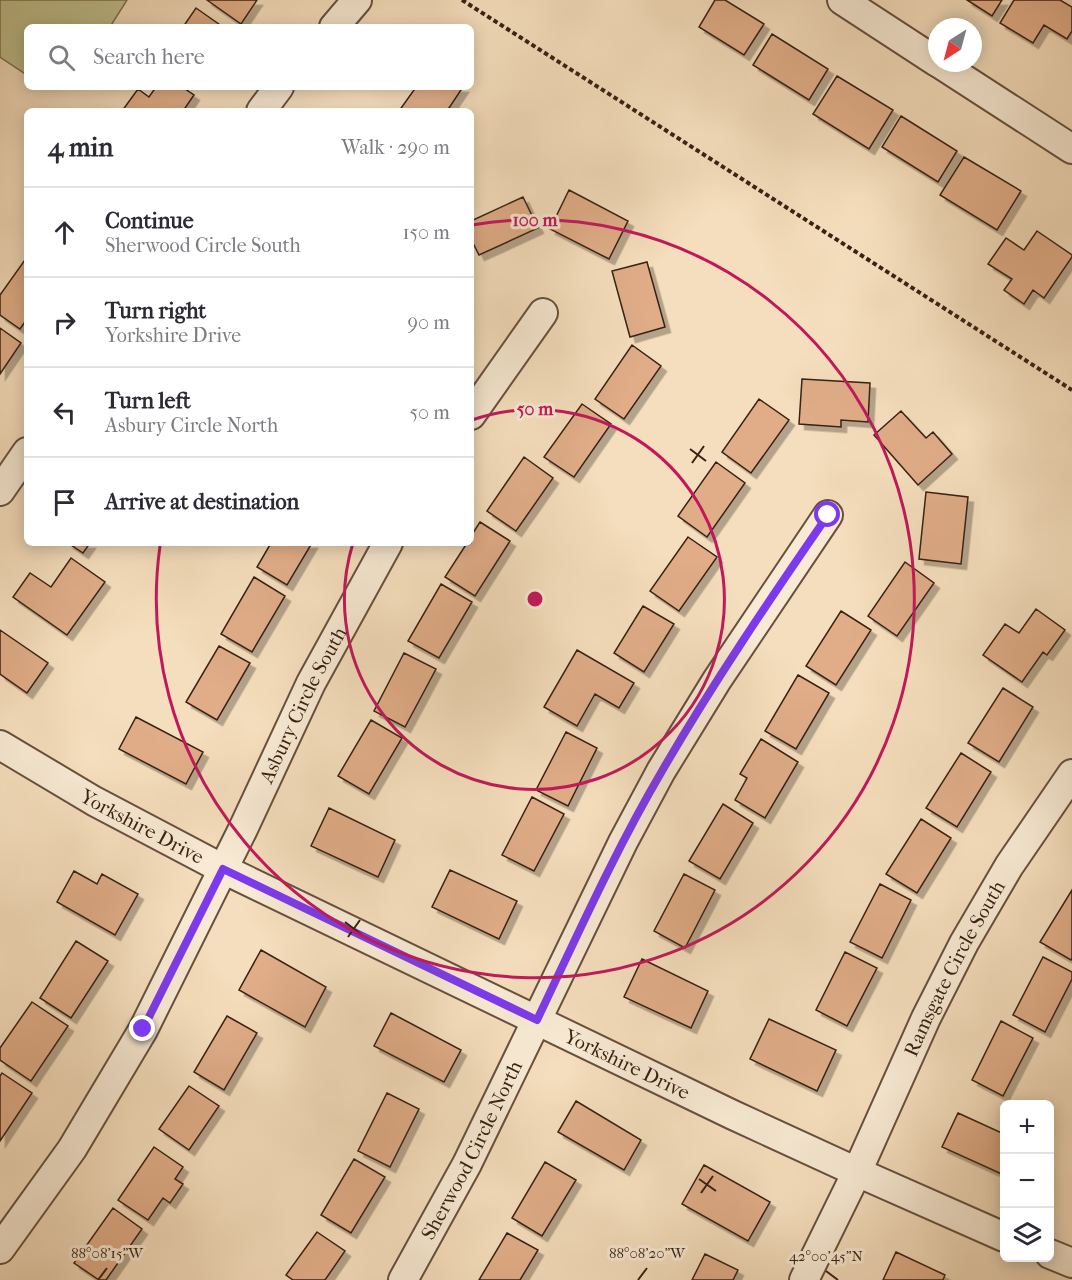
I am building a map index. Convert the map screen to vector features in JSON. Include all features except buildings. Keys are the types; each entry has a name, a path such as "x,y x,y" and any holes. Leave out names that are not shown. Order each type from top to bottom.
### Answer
{"street":[{"path":"337,24 357,0"},
{"path":"842,0 928,56"},
{"path":"953,72 1072,149"},
{"path":"263,108 277,90"},
{"path":"474,411 543,313"},
{"path":"0,491 24,456"},
{"name":"Sherwood Circle North","path":"403,1280 467,1164 623,842 661,771 739,645 828,515"},
{"name":"Asbury Circle South","path":"0,1249 72,1149 143,1029 223,869 311,683 386,546"},
{"name":"Yorkshire Drive","path":"0,745 104,807 223,869 857,1172 1000,1235"},
{"name":"Ramsgate Circle South","path":"804,1280 857,1172 926,1018 964,943 1008,866 1072,774"},
{"path":"1054,1256 1072,1263"}],"path":[{"path":"462,0 1072,390"}],"green space":[{"path":"0,0 127,0 112,24 24,24 24,73 0,57"}],"route":[{"path":"143,1029 223,869 537,1020 623,842 661,771 739,645 828,515"}]}
